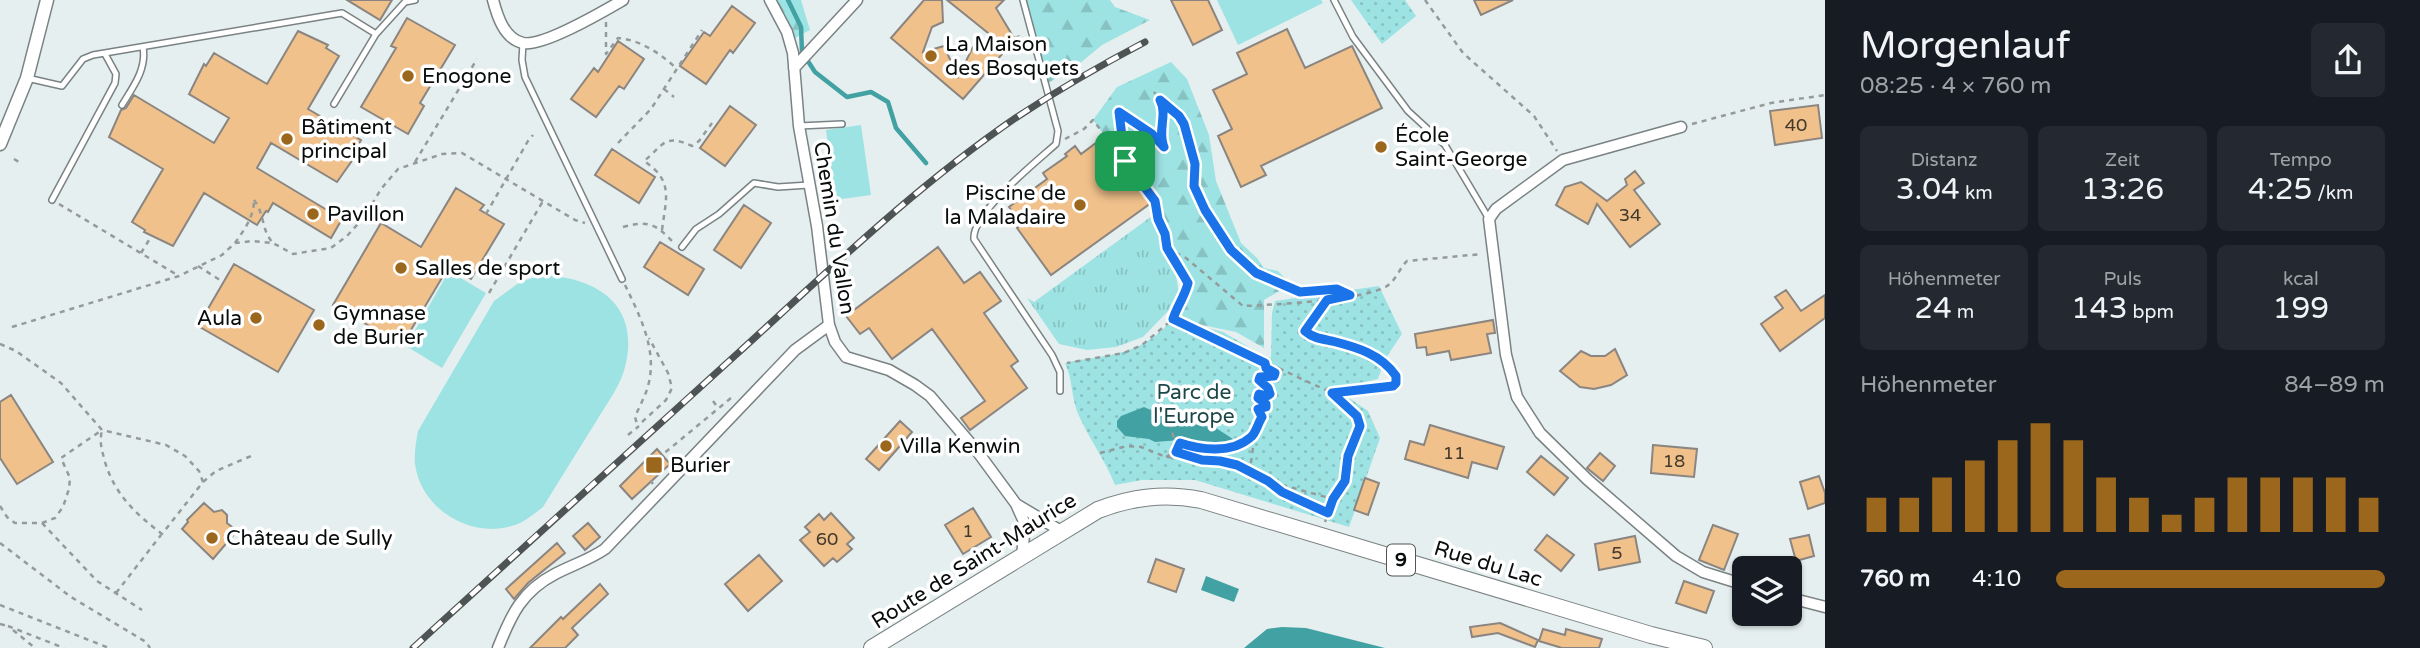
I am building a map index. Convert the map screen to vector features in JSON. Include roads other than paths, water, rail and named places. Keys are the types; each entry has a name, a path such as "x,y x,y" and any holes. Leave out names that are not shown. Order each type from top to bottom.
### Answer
{"main road":[{"name":"Rue du Lac","path":"1098,510 1121,501 1144,497 1182,496 1201,500 1651,635 1704,648"},
{"name":"Route de Saint-Maurice","path":"872,648 1098,510"}],"street":[{"path":"2,137 27,78 47,0"},
{"path":"493,0 506,31 523,43 550,37 623,0"},
{"name":"Chemin du Vallon","path":"770,0 787,32 797,64 799,126 819,239 829,325 835,342 846,357 888,370 915,384 930,396 977,451 1016,504 1025,524 1022,557"},
{"path":"797,64 857,0"},
{"path":"1681,127 1563,160 1496,209 1489,219 1509,366 1517,397 1540,433 1588,480 1676,556 1703,572 1732,580"},
{"path":"498,648 519,603 528,593 554,574 580,564 605,549 795,350 829,325"},
{"name":"Chemin du Vallon","path":"1016,504 1061,531"},
{"path":"1802,601 1825,607"}],"lane":[{"path":"334,104 376,34 405,2 415,0"},
{"path":"1023,0 1058,131 1056,144 987,208 975,226 974,239 1052,355 1060,372 1060,391"},
{"path":"1334,0 1353,37 1408,111 1445,145 1489,219"},
{"path":"27,78 62,86 83,59 342,13 376,34"},
{"path":"523,43 522,60 526,77 622,279"},
{"path":"122,105 140,75 144,60 143,47"},
{"path":"52,200 111,93 116,74 106,54"},
{"path":"799,126 842,124"},
{"path":"681,247 696,229 719,214 754,183 778,187 809,185"}],"waterway":[{"path":"788,0 801,27 802,52 815,72 847,97 871,92 888,102 896,128 926,163"}],"railway":[{"path":"413,648 839,260 943,171 1017,117 1145,42"}],"place":[{"name":"La Maison des Bosquets","path":"931,56"},
{"name":"Enogone","path":"408,76"},
{"name":"Bâtiment principal","path":"287,139"},
{"name":"École Saint-George","path":"1381,147"},
{"name":"Piscine de la Maladaire","path":"1080,205"},
{"name":"Pavillon","path":"313,214"},
{"name":"Salles de sport","path":"401,268"},
{"name":"Aula","path":"256,318"},
{"name":"Gymnase de Burier","path":"319,325"},
{"name":"Villa Kenwin","path":"886,446"},
{"name":"Burier","path":"654,465"},
{"name":"Château de Sully","path":"212,538"}],"park label":[{"name":"Parc de l'Europe","path":"1194,404"}]}
